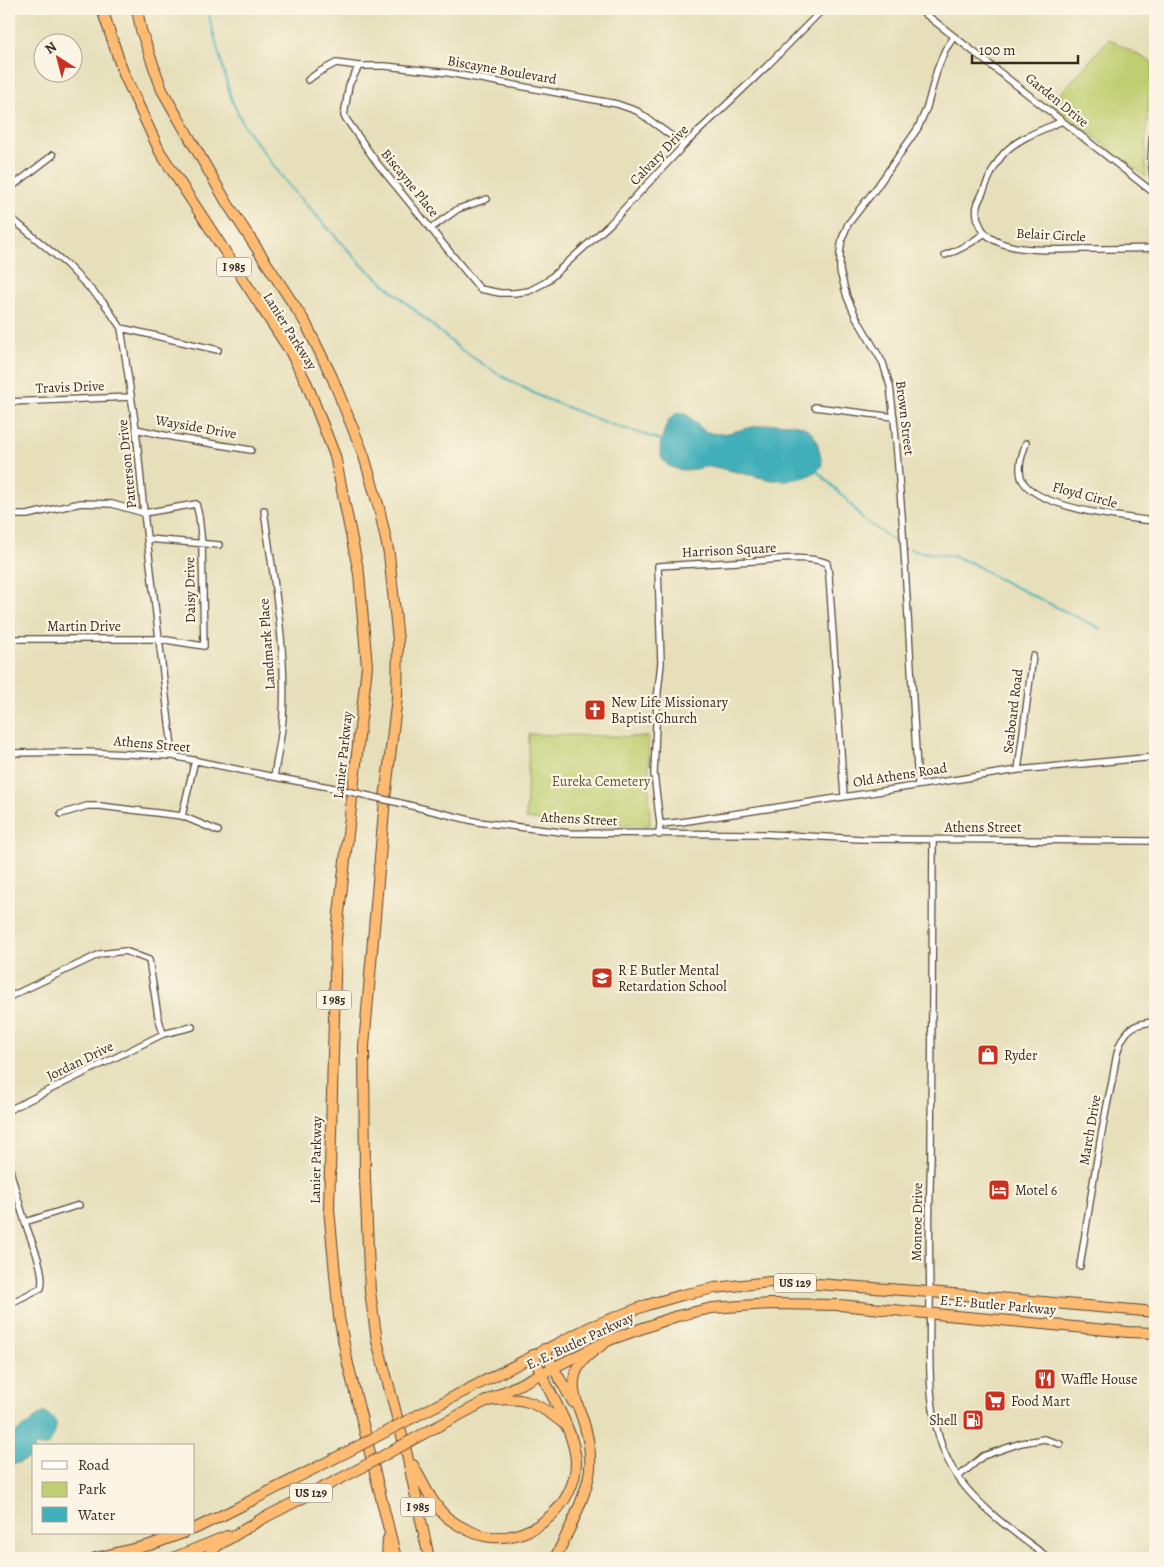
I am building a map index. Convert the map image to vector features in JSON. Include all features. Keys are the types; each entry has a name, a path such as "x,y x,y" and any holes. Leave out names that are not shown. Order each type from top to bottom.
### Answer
{"highway":[{"name":"Lanier Parkway","path":"102,9 123,72 160,152 290,351 306,384 335,456 358,574 367,666 336,940 329,1209 339,1317 347,1360 396,1558"},
{"name":"Lanier Parkway","path":"137,9 141,30 162,90 227,203 305,322 332,376 364,456 379,508 389,554 398,642 397,697 384,799 364,1046 365,1179 370,1292 377,1341 408,1455 429,1558"},
{"name":"E. E. Butler Parkway","path":"195,1529 544,1349 615,1316 682,1295 715,1288 770,1282 803,1283 1155,1312"},
{"name":"E. E. Butler Parkway","path":"173,1558 217,1541 265,1517 486,1401 608,1340 668,1318 712,1308 770,1304 839,1304 1155,1333"},
{"path":"555,1558 588,1481 590,1470 590,1448 573,1390 574,1378 586,1357 608,1340"},
{"path":"544,1349 582,1418"},
{"path":"408,1455 428,1491 448,1518 472,1532 492,1537 507,1536 528,1532 543,1523 556,1512 569,1491 575,1472 576,1461 565,1425 533,1355"},
{"path":"486,1401 510,1398 523,1400 547,1410 565,1425"},
{"name":"US 129","path":"206,1558 217,1546 265,1517"},
{"path":"387,1558 388,1526"},
{"path":"95,1558 122,1555 180,1534"}],"street":[{"name":"Calvary Drive","path":"500,293 529,291 546,282 610,224 684,145 766,67 822,9"},
{"name":"Garden Drive","path":"920,9 1155,195"},
{"name":"Brown Street","path":"918,785 902,516 890,386 883,363 856,317 847,297 840,271 842,239 848,224 877,187 918,128 927,108 945,50 954,37"},
{"name":"Biscayne Boulevard","path":"308,80 336,63 449,73 617,104 637,111 684,145"},
{"name":"Biscayne Place","path":"359,66 349,85 344,116 377,163 480,290 500,293"},
{"path":"1155,95 1151,160 1155,195"},
{"path":"945,255 956,251 985,232 977,218 977,208 990,175 1005,153 1014,145 1062,121"},
{"path":"9,189 53,155"},
{"path":"430,229 458,209 487,199"},
{"name":"Patterson Drive","path":"9,216 66,264 104,303 121,328 136,429 173,756"},
{"name":"Belair Circle","path":"985,232 1002,244 1027,248 1061,250 1155,248"},
{"path":"121,328 218,350"},
{"name":"Travis Drive","path":"9,402 131,398"},
{"path":"815,406 894,417"},
{"name":"Wayside Drive","path":"136,429 251,450"},
{"name":"Floyd Circle","path":"1026,443 1019,465 1021,479 1030,491 1052,501 1082,510 1118,517 1155,521"},
{"path":"9,515 27,515 81,503 112,504 144,513 196,504 200,516 202,544 219,545"},
{"name":"Landmark Place","path":"264,510 278,607 284,667 283,717 274,777"},
{"name":"Daisy Drive","path":"148,539 202,544 204,646 160,639"},
{"name":"Harrison Square","path":"660,824 654,774 657,700 661,663 658,566 779,560 820,560 827,563 844,796"},
{"name":"Martin Drive","path":"9,639 160,639"},
{"name":"Seaboard Road","path":"1018,770 1033,656"},
{"name":"Athens Street","path":"9,753 84,752 173,756 329,787 478,822 569,833 767,834 862,839 932,840 1155,841"},
{"name":"Old Athens Road","path":"660,824 1018,770 1155,757"},
{"path":"182,816 195,760"},
{"path":"61,814 87,806 100,806 182,816 218,831"},
{"path":"659,834 660,824"},
{"name":"Monroe Drive","path":"932,840 931,1155 928,1205 931,1372 934,1407 943,1449 958,1477 971,1493 1002,1522 1049,1558"},
{"path":"9,997 100,954 125,951 149,960 158,1016 163,1034"},
{"name":"March Drive","path":"1080,1266 1102,1125 1119,1048 1124,1035 1132,1028 1141,1023 1155,1022"},
{"name":"Jordan Drive","path":"9,1110 163,1034 192,1027"},
{"path":"9,1166 40,1266 43,1283 41,1288 9,1304"},
{"path":"25,1222 79,1205"},
{"path":"958,1477 983,1456 1021,1443 1044,1439 1060,1444"}],"green space":[{"path":"1109,39 1153,63 1146,134 1146,177 1051,104"},
{"name":"Eureka Cemetery","path":"529,734 648,737 650,825 573,825 526,819"}],"water":[{"path":"680,412 689,416 706,432 716,434 752,427 794,424 809,430 814,436 822,465 806,477 779,480 715,467 688,470 676,469 666,463 660,449 668,421"},
{"path":"42,1413 47,1413 56,1422 55,1432 48,1444 32,1444 32,1457 18,1463 9,1464 9,1438"}],"waterway":[{"path":"207,9 231,98 244,126 289,186 361,264 460,349 498,374 541,397 607,423 661,440"},
{"path":"817,471 865,521 898,543"},
{"path":"910,549 952,556 972,563 999,579 1101,629"}],"place":[{"name":"New Life Missionary Baptist Church","path":"595,710"},
{"name":"R E Butler Mental Retardation School","path":"602,978"},
{"name":"Ryder","path":"988,1055"},
{"name":"Motel 6","path":"999,1190"},
{"name":"Waffle House","path":"1045,1379"},
{"name":"Food Mart","path":"995,1401"},
{"name":"Shell","path":"973,1420"}]}
